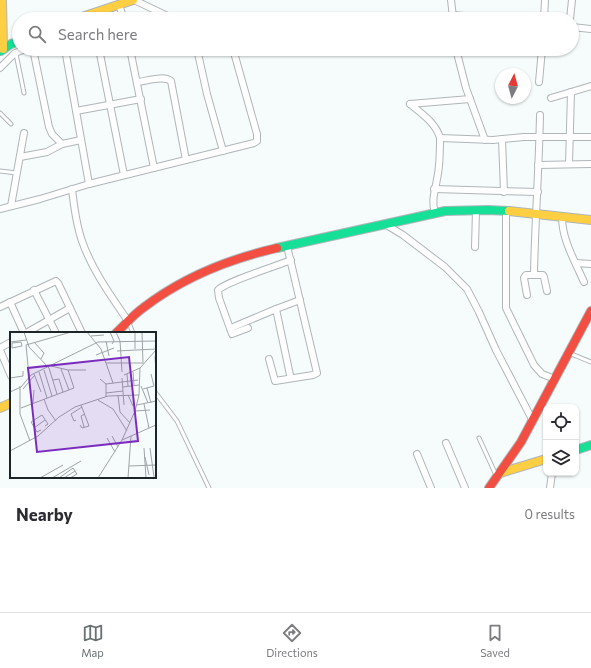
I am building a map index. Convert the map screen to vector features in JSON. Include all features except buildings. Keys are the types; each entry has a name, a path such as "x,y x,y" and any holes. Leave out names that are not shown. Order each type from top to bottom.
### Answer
{"street":[{"path":"2,0 4,46"},
{"path":"4,46 7,0"},
{"path":"108,12 117,3 134,0 159,12"},
{"path":"450,0 452,12"},
{"path":"544,12 545,0"},
{"path":"571,12 572,0"},
{"path":"98,12 110,9"},
{"path":"579,28 591,29"},
{"path":"0,68 13,56"},
{"path":"34,56 49,127 52,134 62,144"},
{"path":"66,56 89,184"},
{"path":"100,56 124,176"},
{"path":"132,56 154,168"},
{"path":"199,56 223,151"},
{"path":"0,208 254,143 258,138 235,56"},
{"path":"458,56 470,99 485,140"},
{"path":"539,82 541,56"},
{"path":"138,82 163,78 167,78 171,81 186,160"},
{"path":"551,98 591,86"},
{"path":"569,164 571,92"},
{"path":"76,111 141,99"},
{"path":"434,213 434,189 437,179 440,138 435,127 410,104 470,99"},
{"path":"534,274 535,213 538,192 540,115"},
{"path":"11,206 24,133"},
{"path":"440,138 485,140 539,137 591,137"},
{"path":"502,139 504,192"},
{"path":"20,157 47,152 62,144 81,140"},
{"path":"538,165 591,164"},
{"path":"72,189 76,220 88,256 107,290 128,321"},
{"path":"434,189 538,192"},
{"path":"117,332 152,300 201,273 221,264 246,256 287,246 434,213 457,210 535,213 591,220"},
{"path":"474,246 476,210"},
{"path":"506,211 506,308 534,365 542,374 555,379"},
{"path":"562,217 564,237 584,282"},
{"path":"385,224 403,235 445,267 467,289 496,350 533,421"},
{"path":"269,359 275,381 313,376 317,373 287,246"},
{"path":"248,328 232,334 219,298 218,290 221,287 291,260"},
{"path":"576,262 591,264"},
{"path":"528,295 524,280 525,276 534,274 541,274 544,276 547,291"},
{"path":"0,307 56,281 82,332"},
{"path":"34,290 55,332"},
{"path":"231,328 300,300"},
{"path":"10,302 25,332"},
{"path":"27,332 70,308"},
{"path":"276,309 290,375"},
{"path":"489,488 518,448 591,313"},
{"path":"10,343 0,349 10,374"},
{"path":"0,408 10,403"},
{"path":"446,443 465,488"},
{"path":"579,449 591,445"},
{"path":"417,454 431,488"},
{"path":"499,476 543,460"},
{"path":"550,488 552,476"}],"lane":[{"path":"17,56 24,93"},
{"path":"0,113 11,124"},
{"path":"0,171 17,173"},
{"path":"128,321 133,332"},
{"path":"569,353 591,362"},
{"path":"156,393 177,421 209,488"},
{"path":"480,438 499,476"}],"traffic: fast":[{"path":"1,51 12,44"},
{"path":"277,248 445,211 509,211"},
{"path":"579,449 591,445"}],"traffic: slow":[{"path":"2,0 3,49"},
{"path":"97,12 133,0"},
{"path":"509,211 591,220"},
{"path":"0,408 10,403"},
{"path":"500,473 543,460"}],"traffic: jam":[{"path":"117,332 143,308 158,297 190,279 224,264 277,248"},
{"path":"489,488 521,442 591,311"}]}
